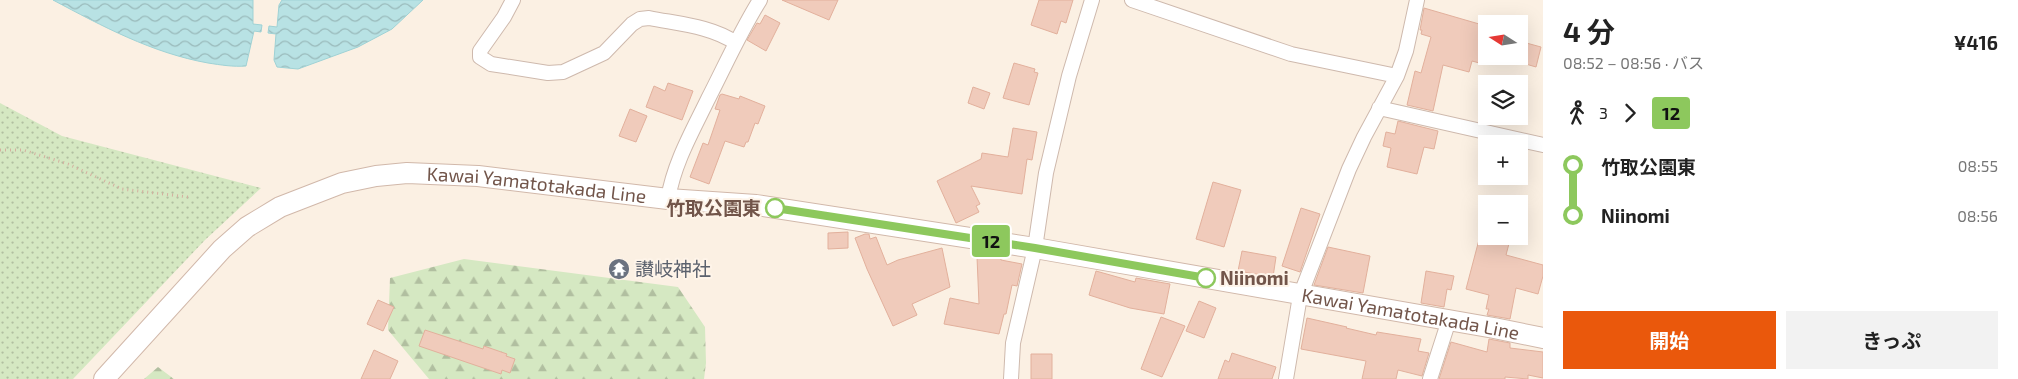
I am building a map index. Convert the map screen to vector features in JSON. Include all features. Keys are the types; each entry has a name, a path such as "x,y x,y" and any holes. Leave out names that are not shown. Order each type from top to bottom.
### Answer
{"main road":[{"name":"Kawai Yamatotakada Line","path":"104,379 222,249 247,227 280,207 342,182 407,173 478,176 668,199 756,205 1035,248 1543,338"}],"street":[{"path":"513,0 500,24 480,51 480,57 490,64 548,73 563,72 604,53 632,24 640,19 649,18 711,30 724,35 736,43"},
{"path":"668,199 670,183 682,153 736,43 760,0"},
{"path":"1011,379 1013,343 1035,248 1046,173 1056,126 1092,0"},
{"path":"1132,0 1291,54 1396,76"},
{"path":"1286,379 1300,296 1349,170 1396,76 1406,51 1418,0"},
{"path":"1379,108 1543,145"},
{"path":"1430,379 1449,320"}],"path":[{"path":"0,150 23,150 68,164 122,189 188,197"}],"green space":[{"path":"0,103 62,136 261,188 205,240 73,379 0,379"},
{"path":"464,259 678,287 705,327 706,363 704,379 429,379 388,330 390,278"},
{"path":"158,367 174,379 144,379"}],"water":[{"path":"53,0 253,0 253,24 262,25 261,32 254,31 246,66 222,65 167,53 147,46"},
{"path":"282,0 423,0 392,29 358,47 298,69 277,67 274,60 276,34 268,33 269,26 277,27 279,5"}],"building":[{"path":"782,0 838,0 829,20"},
{"path":"1039,0 1073,0 1066,23 1061,21 1057,34 1031,25"},
{"path":"1424,8 1478,24 1478,63 1472,61 1469,72 1443,65 1433,111 1407,105 1415,71 1421,73 1431,37 1421,34 1422,30 1420,30"},
{"path":"765,15 780,23 766,51 747,40 757,23 760,24"},
{"path":"1528,43 1541,47 1536,67 1528,65"},
{"path":"1014,63 1035,69 1034,72 1038,73 1029,105 1003,98"},
{"path":"668,83 693,91 682,120 646,107 654,86 665,91"},
{"path":"973,87 990,93 984,109 968,103"},
{"path":"722,94 739,99 740,96 765,106 758,124 755,123 748,142 746,142 744,147 725,141 709,184 690,177 703,143 708,145 720,110 715,109"},
{"path":"630,109 647,116 636,142 619,136"},
{"path":"1398,121 1438,131 1434,149 1424,147 1417,174 1387,167 1391,148 1383,146 1386,132 1395,134"},
{"path":"1013,128 1037,132 1032,160 1027,159 1022,194 971,186 980,204 976,206 979,212 956,223 937,181 981,159 982,153 1008,157"},
{"path":"1213,182 1241,190 1224,247 1196,239"},
{"path":"1301,208 1320,214 1300,272 1282,266"},
{"path":"848,232 848,248 828,249 828,233"},
{"path":"869,234 870,239 876,237 887,265 898,260 942,248 950,287 912,304 917,315 893,326 855,238"},
{"path":"1478,244 1509,245 1506,255 1543,265 1543,276 1538,294 1516,288 1510,319 1487,315 1489,309 1486,309 1489,295 1466,289"},
{"path":"1328,247 1370,256 1363,293 1314,285"},
{"path":"1242,251 1276,257 1273,277 1238,271"},
{"path":"1000,256 1001,260 1022,264 1017,286 1012,285 1006,314 1004,314 999,334 944,324 950,298 979,304 977,257"},
{"path":"1096,271 1135,282 1136,278 1170,284 1164,314 1130,308 1089,295"},
{"path":"1426,271 1454,276 1451,290 1447,289 1444,307 1421,303"},
{"path":"378,300 394,307 383,331 367,324"},
{"path":"1199,301 1216,308 1204,338 1186,331"},
{"path":"1161,317 1185,326 1162,377 1141,369"},
{"path":"1307,318 1376,335 1377,332 1421,339 1418,351 1429,353 1422,376 1398,370 1396,379 1362,379 1366,361 1301,349"},
{"path":"425,330 483,349 484,346 507,354 506,356 515,359 510,373 502,370 501,374 419,346"},
{"path":"1489,339 1510,343 1510,348 1543,352 1543,378 1528,375 1528,379 1505,377 1505,379 1439,379 1451,342 1487,352"},
{"path":"374,350 398,361 390,379 361,379"},
{"path":"1232,353 1276,367 1272,379 1218,379 1225,360 1229,362"},
{"path":"1031,354 1052,354 1052,379 1031,379"}],"bus line":[{"name":"12","path":"775,208 1035,248 1206,278"}],"place":[{"name":"竹取公園東","path":"775,208"},
{"name":"讃岐神社","path":"619,269"},
{"name":"Niinomi","path":"1206,278"}]}
